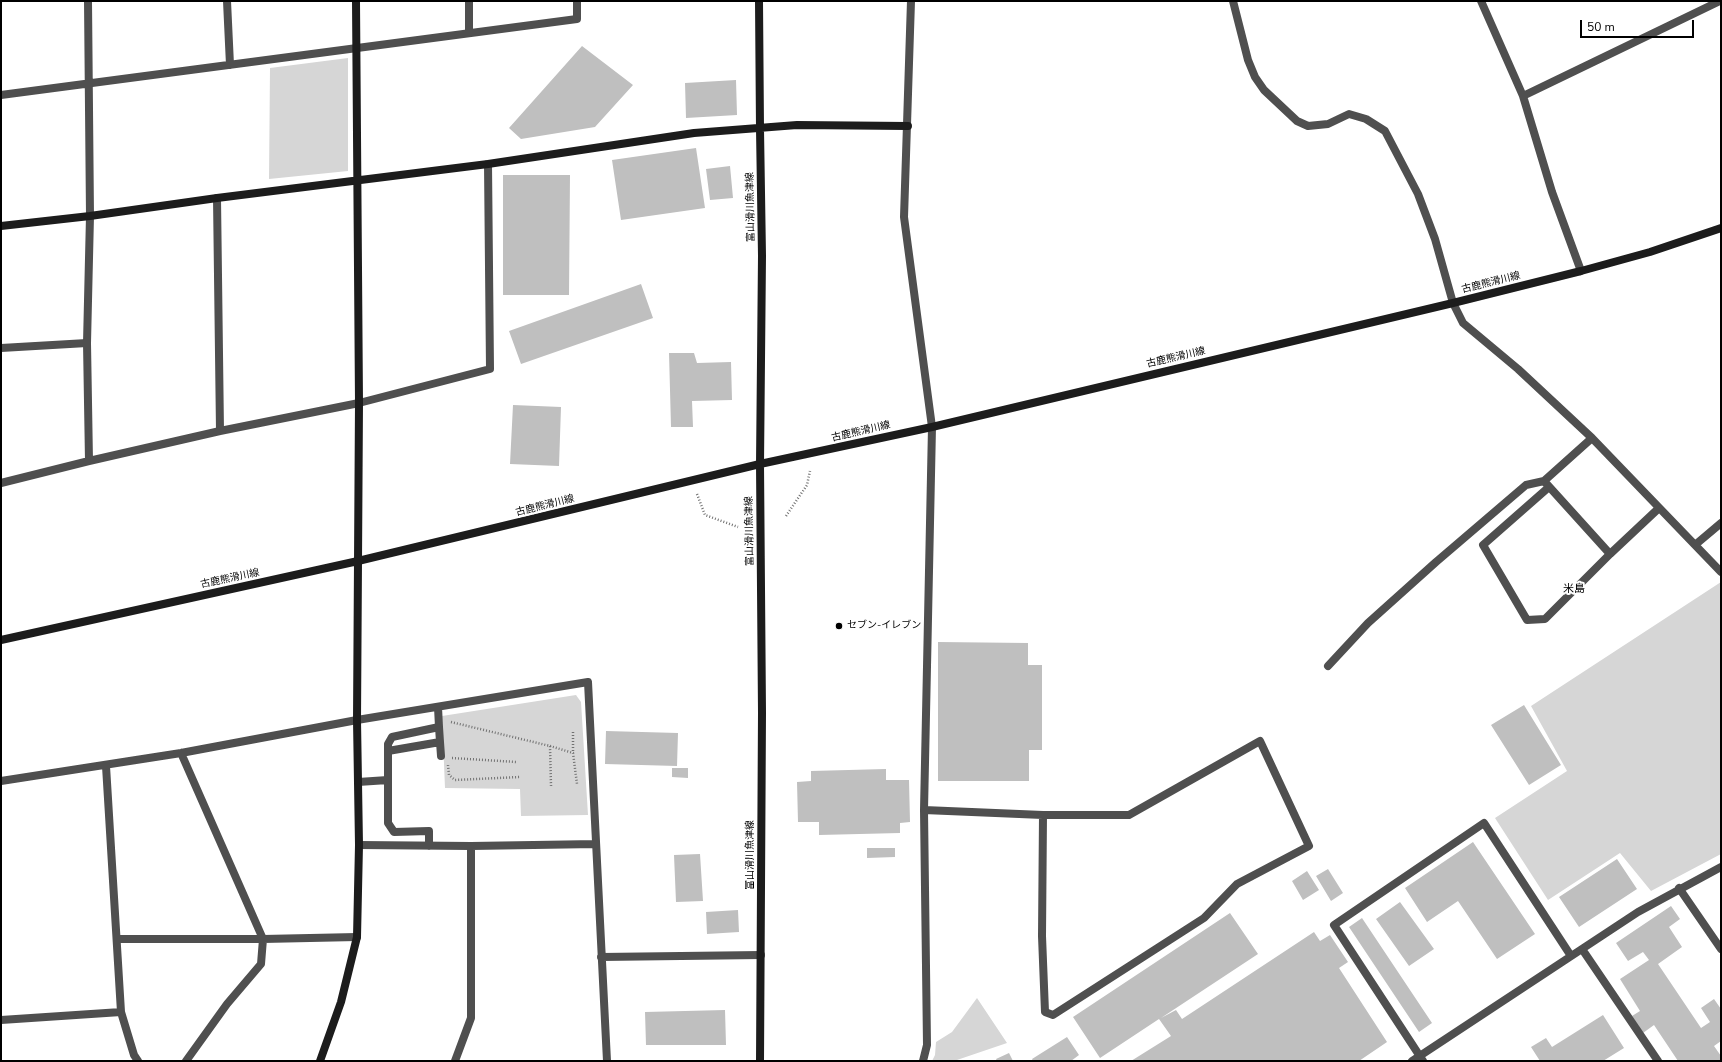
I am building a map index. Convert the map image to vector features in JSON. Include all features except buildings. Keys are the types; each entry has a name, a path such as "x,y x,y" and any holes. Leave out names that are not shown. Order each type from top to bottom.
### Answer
{"main road":[{"path":"320,1061 341,1002 357,937 359,845 357,720 359,403 356,181 356,1"},
{"name":"富山滑川魚津線","path":"760,1 762,256 760,464 762,713 760,1061"},
{"path":"1,226 90,216 217,198 488,164 694,133 797,125 908,126"},
{"name":"古鹿熊滑川線","path":"1,640 358,561 760,464 932,427 1453,303 1650,252 1721,228"}],"street":[{"path":"88,1 90,216 87,343 89,461"},
{"path":"227,1 230,65"},
{"path":"469,33 470,1"},
{"path":"1,95 88,85 577,19 577,1"},
{"path":"911,1 904,217 932,427 924,810 927,1045 923,1061"},
{"path":"1233,1 1248,60 1255,77 1264,90 1297,121 1308,126 1328,124 1349,114 1366,119 1385,131 1418,194 1435,239 1453,303 1463,323 1518,369 1592,438 1721,572"},
{"path":"1481,1 1523,96 1552,192 1581,271"},
{"path":"1523,96 1720,1"},
{"path":"1,483 220,431 359,403 490,369 488,164"},
{"path":"217,198 220,431"},
{"path":"1,348 87,343"},
{"path":"1592,438 1547,484 1483,545 1527,620 1545,619 1610,554 1659,508"},
{"path":"1547,484 1610,554"},
{"path":"1328,666 1368,623 1526,485 1547,484"},
{"path":"1695,545 1721,523"},
{"path":"1,781 106,766 357,720 588,682 607,1061"},
{"path":"438,707 440,742 444,757"},
{"path":"430,846 429,831 394,832 388,823 388,744 392,738 439,727"},
{"path":"924,810 1043,815 1129,814 1260,741 1309,846 1237,884 1204,918 1053,1015 1045,1012 1042,936 1043,815"},
{"path":"388,751 440,742"},
{"path":"180,753 263,939 261,964 227,1004 186,1061"},
{"path":"106,766 118,939 121,1012 134,1055 138,1061"},
{"path":"358,782 388,780"},
{"path":"1421,1058 1334,926 1484,823 1571,956"},
{"path":"359,845 471,846 596,844"},
{"path":"455,1061 471,1018 471,846"},
{"path":"1412,1061 1421,1058 1638,912 1679,888 1721,867"},
{"path":"1679,888 1721,948"},
{"path":"118,939 263,939 357,937"},
{"path":"1582,949 1658,1061"},
{"path":"602,957 760,955"},
{"path":"1,1020 121,1012"}],"path":[{"path":"786,516 807,486 810,471"},
{"path":"697,494 705,515 738,527"},
{"path":"450,705 450,730"},
{"path":"451,722 573,752"},
{"path":"573,732 576,784"},
{"path":"550,746 551,786"},
{"path":"444,757 516,762"},
{"path":"448,763 449,775 455,780 520,777"}],"shaded area":[{"path":"348,58 348,171 269,179 270,68"},
{"path":"1721,582 1721,854 1651,891 1620,853 1548,900 1495,818 1567,771 1531,706"},
{"path":"576,695 581,702 588,815 521,816 520,789 445,788 442,716"},
{"path":"977,998 1007,1043 954,1061 932,1061 935,1055 936,1042 952,1032"}],"place":[{"name":"セブン-イレブン","path":"839,626"}],"district":[{"name":"米島","path":"1574,589"}]}
